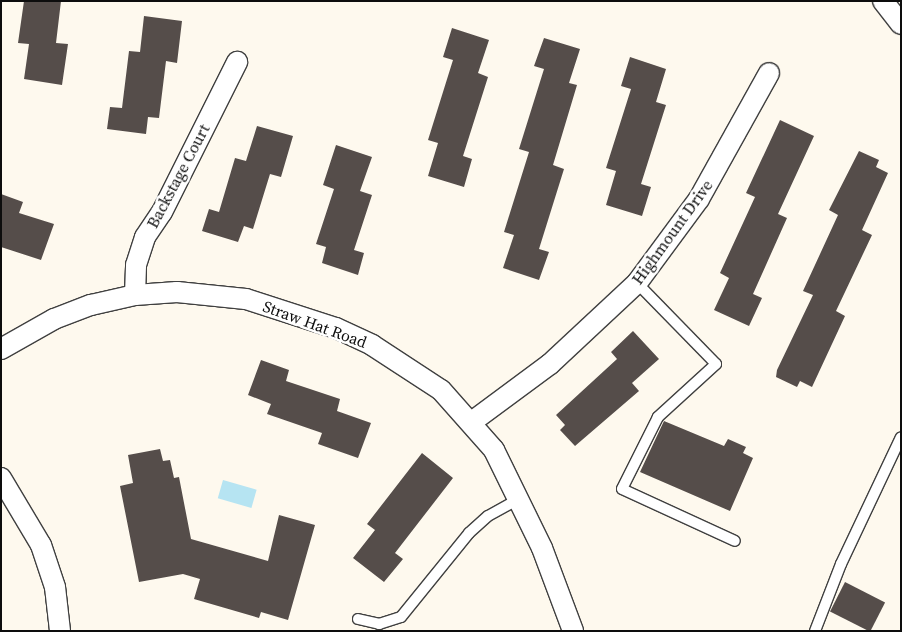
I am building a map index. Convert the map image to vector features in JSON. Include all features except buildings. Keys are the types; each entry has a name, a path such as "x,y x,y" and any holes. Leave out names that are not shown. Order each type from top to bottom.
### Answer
{"street":[{"path":"883,1 901,24"},
{"name":"Backstage Court","path":"135,295 136,265 145,237 162,212 237,62"},
{"name":"Highmount Drive","path":"473,421 550,364 637,284 699,199 769,72"},
{"name":"Straw Hat Road","path":"1,349 54,319 90,305 135,295 178,292 246,299 336,328 410,366 441,390 473,421 494,450 520,498 573,631"},
{"path":"1,478 40,545 55,587 60,631"}],"lane":[{"path":"637,284 716,364 658,417 622,489 735,541"},
{"path":"816,631 841,564 896,460 901,437"},
{"path":"358,619 379,624 401,617 469,533 488,516 520,498"}],"water":[{"path":"223,480 257,490 251,508 218,498"}]}
